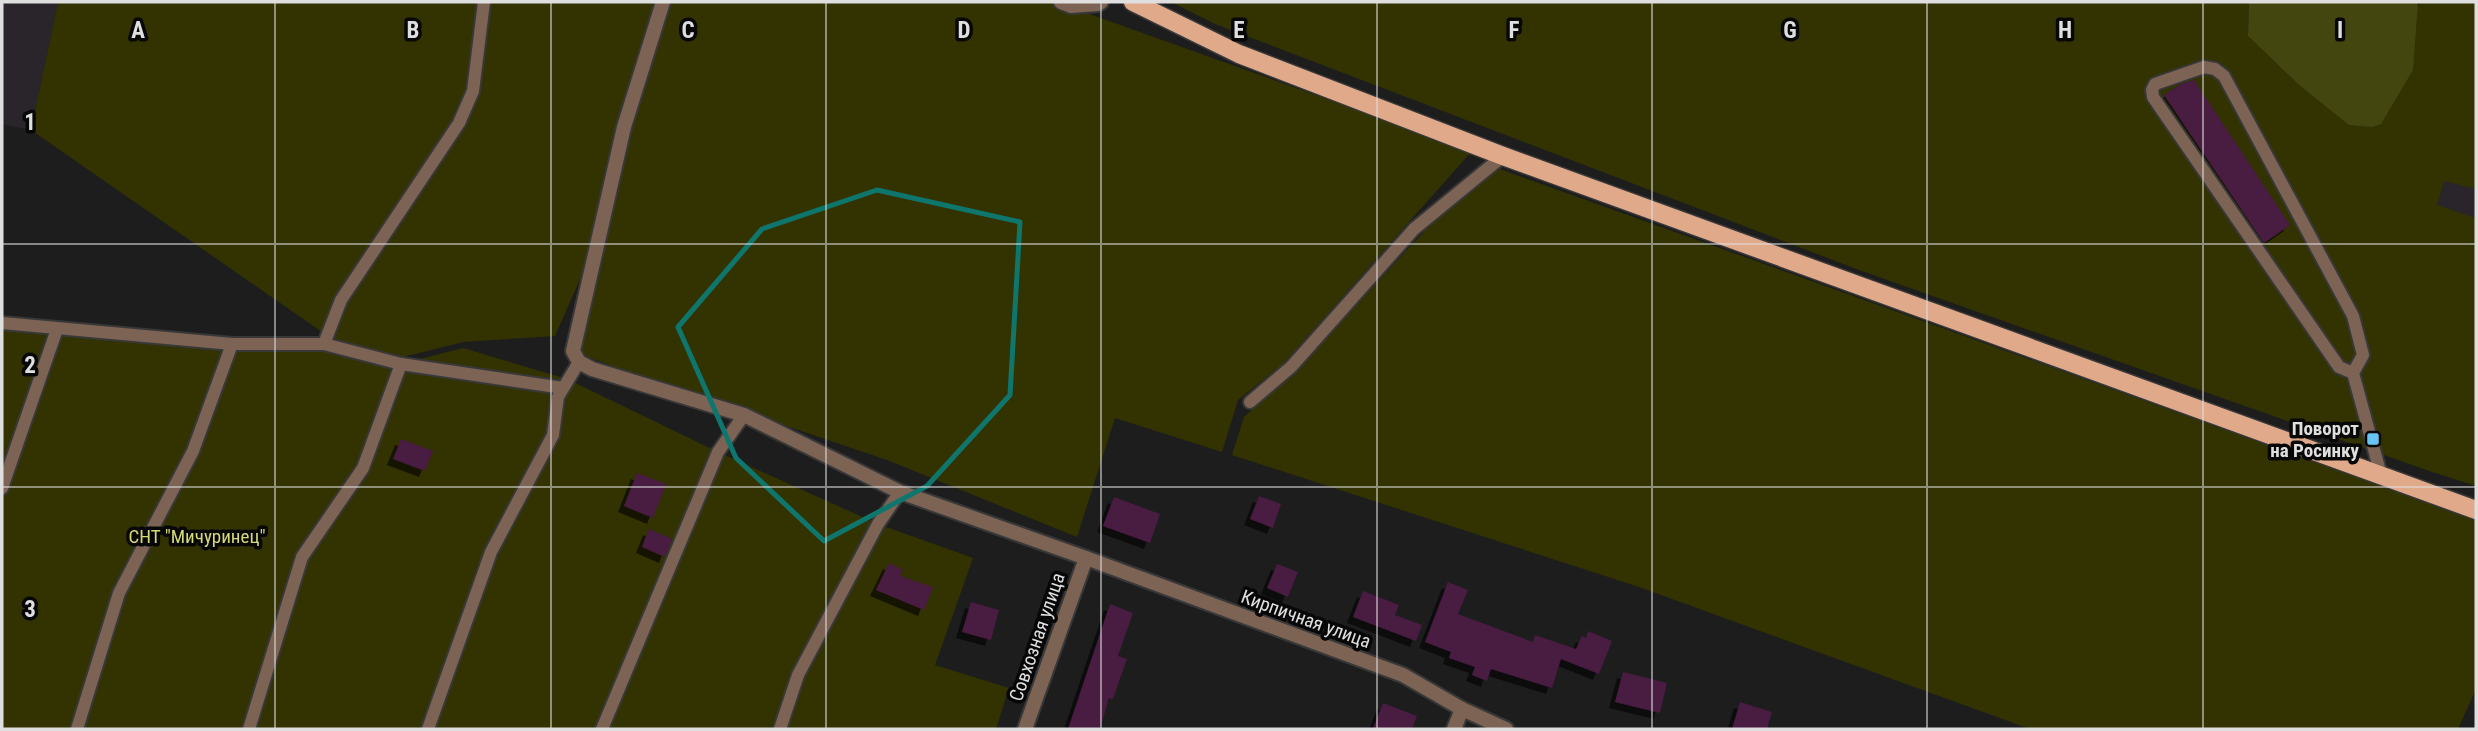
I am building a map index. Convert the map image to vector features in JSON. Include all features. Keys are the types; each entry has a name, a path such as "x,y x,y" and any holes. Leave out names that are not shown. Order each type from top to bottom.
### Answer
{"main road":[{"path":"1133,2 1239,54 1503,156 2476,510"}],"street":[{"path":"579,362 573,351 624,127 663,2"},
{"path":"1061,2 1071,6 1098,5 1101,2"},
{"name":"Кирпичная улица","path":"579,362 592,369 744,415 900,492 1403,675 1462,709 1506,729"},
{"name":"Совхозная улица","path":"1025,729 1086,558"},
{"path":"1454,729 1462,709"}],"lane":[{"path":"324,344 341,300 459,123 473,91 484,2"},
{"path":"2353,373 2339,367 2153,97 2155,84 2204,67 2215,69 2224,76 2353,316 2363,355 2353,373 2381,475"},
{"path":"1250,402 1291,367 1414,229 1503,156"},
{"path":"2,323 232,344 324,344 401,364 563,388"},
{"path":"2,488 57,329"},
{"path":"77,729 119,593 192,451 232,344"},
{"path":"428,729 491,552 553,435 558,397 579,362"},
{"path":"249,729 302,557 363,468 401,364"},
{"path":"602,729 718,452 744,415"},
{"path":"780,729 798,675 878,524 900,492"}],"highlighted area":[{"path":"877,190 1020,222 1010,395 927,486 824,541 736,458 678,327 762,229"}],"shaded area":[{"path":"2,2 58,2 31,130 2,124"},
{"path":"2249,2 2418,2 2413,70 2381,124 2372,127 2349,125 2298,84 2248,36"},
{"path":"2476,57 2476,248 2418,228"}],"green space":[{"path":"58,2 656,2 618,120 585,268 555,336 463,342 403,357 332,339 31,130"},
{"path":"672,2 1056,2 1472,151 1283,364 1238,400 1222,452 1115,418 1077,537 887,460 627,372 586,356 579,347 632,128"},
{"path":"1171,2 2249,2 2248,36 2298,84 2420,4 2418,2 2476,2 2476,189 2444,181 2437,205 2476,218 2476,486 1859,270 1215,24"},
{"path":"1486,164 2476,520 2476,689 2458,729 2030,729 1639,587 1232,455 1244,417 1294,373"},
{"name":"СНТ \"Мичуринец\"","path":"2,323 324,344 401,364 463,348 567,379 718,452 878,524 973,558 935,665 1009,688 996,729 2,729"}],"building":[{"path":"2194,80 2290,225 2264,243 2164,95 2181,84"},
{"path":"401,439 433,451 425,471 393,459"},
{"path":"637,473 666,484 653,518 624,506"},
{"path":"1259,496 1281,504 1273,528 1250,519"},
{"path":"1114,497 1160,514 1150,543 1103,526"},
{"path":"649,529 672,539 665,557 642,547"},
{"path":"889,563 903,570 900,576 933,587 924,610 876,590"},
{"path":"1277,564 1298,572 1288,597 1267,588"},
{"path":"1448,582 1468,590 1458,614 1533,642 1535,635 1576,649 1582,636 1586,638 1588,631 1612,641 1599,674 1561,659 1552,688 1491,669 1487,681 1472,675 1475,667 1449,658 1451,652 1425,642"},
{"path":"1363,591 1399,605 1395,615 1422,625 1416,641 1353,617"},
{"path":"971,602 999,610 991,640 962,632"},
{"path":"1110,604 1133,613 1118,656 1127,659 1113,699 1109,698 1100,729 1068,729"},
{"path":"1623,672 1667,683 1660,713 1615,702"},
{"path":"1740,702 1772,712 1767,729 1732,729"},
{"path":"1383,703 1417,716 1412,729 1373,729"}],"place":[{"name":"Поворот на Росинку","path":"2373,439"}]}
